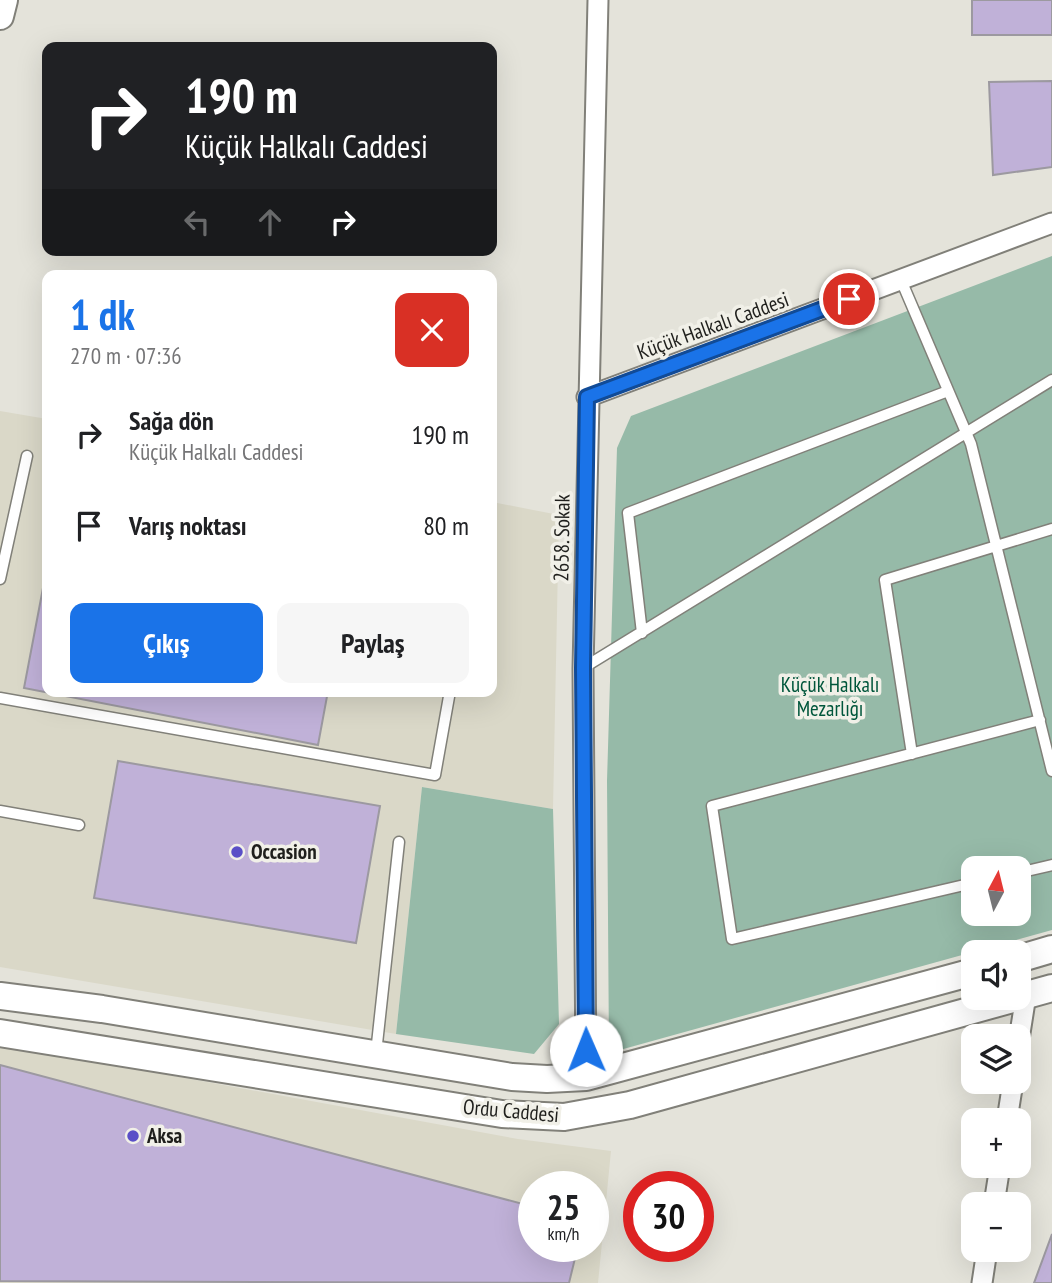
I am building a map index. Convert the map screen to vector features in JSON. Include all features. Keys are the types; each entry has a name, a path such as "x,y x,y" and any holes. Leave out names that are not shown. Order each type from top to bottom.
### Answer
{"main road":[{"path":"0,16 4,0"},
{"path":"1031,955 1052,949"},
{"name":"Ordu Caddesi","path":"0,996 376,1053 512,1077 547,1079 586,1077 961,975"},
{"name":"Ordu Caddesi","path":"1031,994 1052,988"},
{"name":"Ordu Caddesi","path":"0,1033 502,1114 564,1117 630,1105 972,1010"}],"street":[{"name":"2658. Sokak","path":"586,1077 583,668 598,0"},
{"name":"Küçük Halkalı Caddesi","path":"587,397 1052,223"},
{"path":"982,1283 985,1262"}],"lane":[{"path":"901,280 967,435 1052,771"},
{"path":"583,668 967,435 1052,380"},
{"path":"642,633 628,513 948,391"},
{"path":"0,579 27,456"},
{"path":"912,754 885,580 1052,529"},
{"path":"0,698 435,775 449,697"},
{"path":"961,886 732,939 712,806 1040,720"},
{"path":"0,811 79,825"},
{"path":"376,1053 399,842"},
{"path":"1031,870 1052,865"}],"shaded area":[{"path":"0,411 42,418 42,697 497,697 497,503 559,515 553,809 422,787 396,1034 0,967"},
{"name":"Aksa","path":"0,1044 518,1139 611,1151 609,1171 518,1171 518,1262 600,1262 598,1283 0,1283"}],"green space":[{"name":"Küçük Halkalı Mezarlığı","path":"1052,256 1052,930 1016,940 961,940 961,955 609,1053 607,781 617,448 631,416"},
{"path":"422,787 553,809 559,1024 534,1054 396,1034"}],"building":[{"path":"972,0 1052,0 1052,35 972,35"},
{"path":"1052,81 1052,167 993,175 989,82"},
{"path":"42,593 42,691 24,688"},
{"path":"70,697 327,697 318,745"},
{"name":"Occasion","path":"118,761 380,806 356,943 94,898"},
{"name":"Aksa","path":"0,1065 518,1203 518,1262 574,1262 569,1283 0,1281"},
{"path":"1052,1234 1052,1283 1034,1283"}],"place":[{"name":"Occasion","path":"237,852"},
{"name":"Aksa","path":"133,1136"}],"route":[{"path":"586,1050 583,668 587,397 849,299"}]}
